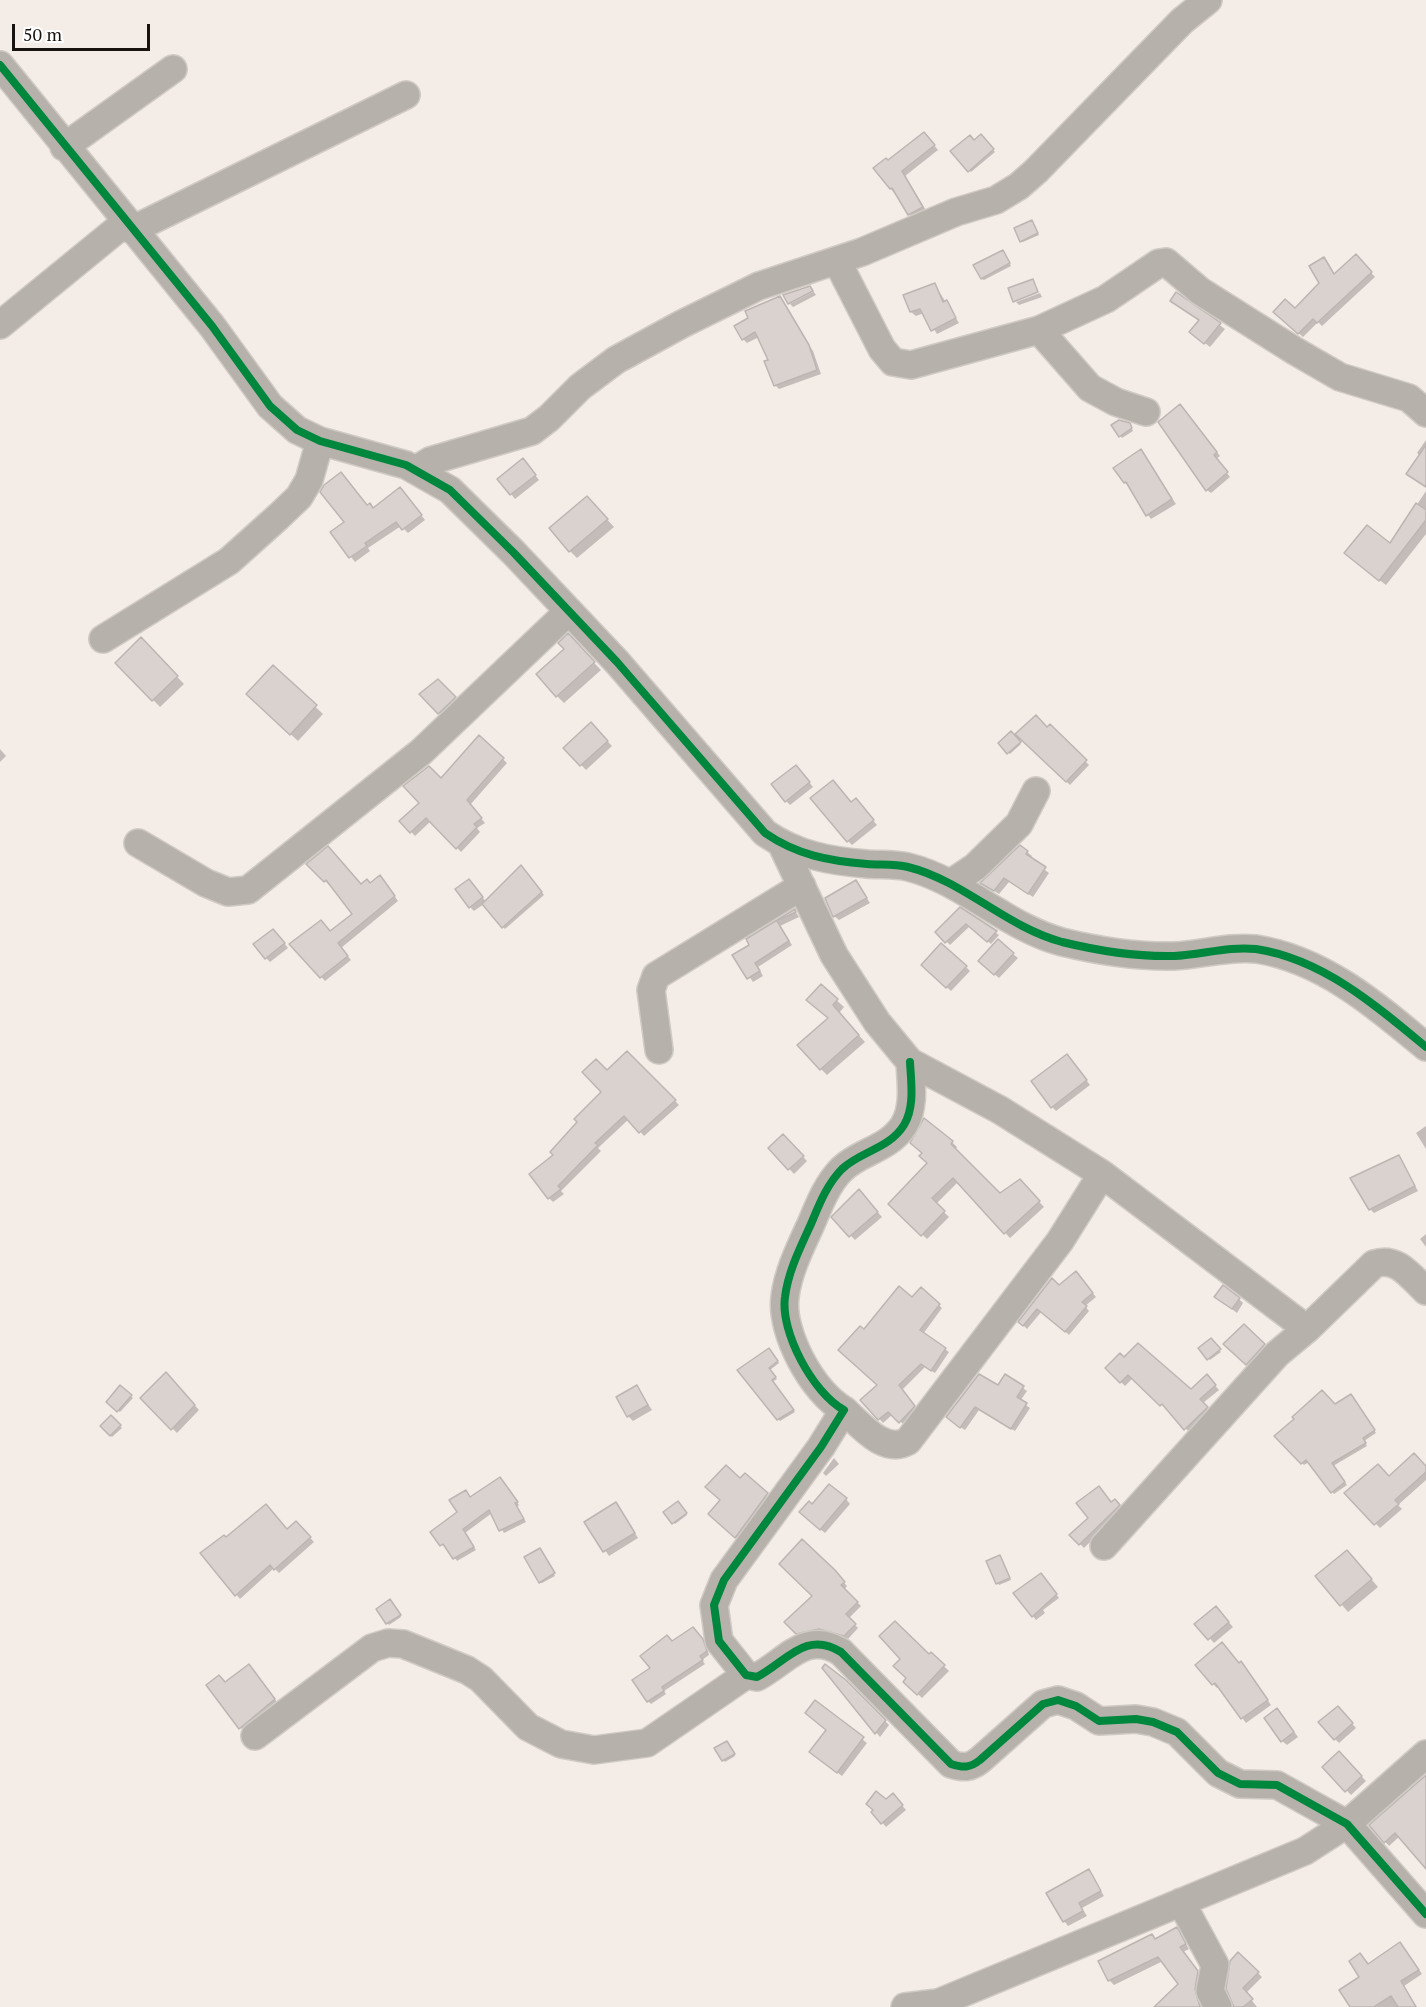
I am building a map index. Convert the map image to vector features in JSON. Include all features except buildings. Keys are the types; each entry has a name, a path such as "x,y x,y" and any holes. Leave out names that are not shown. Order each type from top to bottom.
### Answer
{"street":[{"path":"416,470 430,461 532,431 549,418 580,387 616,360 759,286 837,261 956,212 996,200 1019,186 1182,21 1208,0"},
{"path":"0,65 64,147 212,326 270,406 297,430 320,441 384,458 416,470 450,490 569,611 680,734 765,833 783,845 807,856 906,866 951,883 1039,934 1064,942 1140,956 1253,949 1292,957 1322,969 1397,1023 1426,1047"},
{"path":"64,147 173,69"},
{"path":"0,325 129,226 406,95"},
{"path":"837,261 882,349 893,362 911,365 1038,330 1106,299 1159,262 1166,262 1200,291 1295,351 1340,376 1409,398 1426,413"},
{"path":"1038,330 1090,388 1116,402 1146,412"},
{"path":"103,639 229,561 278,517 299,497 309,480 320,441"},
{"path":"138,843 206,883 228,892 248,890 421,752 569,611"},
{"path":"951,883 975,867 1019,824 1036,790"},
{"path":"783,845 834,955 877,1022 910,1062 1000,1110 1102,1174 1307,1329"},
{"path":"659,1050 651,990 656,976 802,886"},
{"path":"910,1062 910,1107 906,1123 894,1140 843,1168 827,1189 790,1275 784,1299 789,1335 809,1373 827,1399 844,1410 875,1437 888,1444 901,1445 908,1441 1060,1240 1102,1174"},
{"path":"1104,1546 1277,1354 1307,1329 1374,1264 1384,1261 1394,1262 1426,1291"},
{"path":"844,1410 821,1447 724,1580 714,1605 713,1614 719,1641 746,1675 757,1677 809,1643 819,1642 832,1646 841,1652 951,1764 962,1768 980,1761 1043,1704 1050,1701 1058,1700 1076,1706 1099,1721 1136,1719 1153,1722 1177,1732 1218,1773 1240,1784 1277,1785 1347,1824 1426,1914"},
{"path":"255,1736 372,1648 388,1643 403,1644 467,1670 481,1679 528,1727 561,1744 594,1750 647,1743 746,1675"},
{"path":"905,2007 953,2001 1305,1851 1347,1824 1426,1754"},
{"path":"1181,1902 1215,1965 1210,1991 1218,2007"}],"cycle path":[{"path":"0,65 212,326 270,406 297,430 320,441 406,465 450,490 514,553 617,662 765,833 789,847 814,856 853,863 903,866 928,874 967,893 1022,926 1062,942 1104,951 1146,956 1174,956 1246,948 1280,954 1326,973 1347,986 1388,1015 1426,1047"},
{"path":"910,1062 911,1102 904,1125 883,1145 850,1163 837,1175 820,1202 792,1269 785,1297 785,1311 793,1344 810,1376 832,1402 844,1410 821,1447 724,1580 714,1605 719,1641 746,1675 757,1677 797,1650 807,1646 817,1644 829,1646 841,1652 951,1764 959,1766 970,1766 976,1763 1043,1704 1058,1700 1076,1706 1099,1721 1136,1719 1153,1722 1177,1732 1218,1773 1240,1784 1277,1785 1347,1824 1426,1914"}]}
